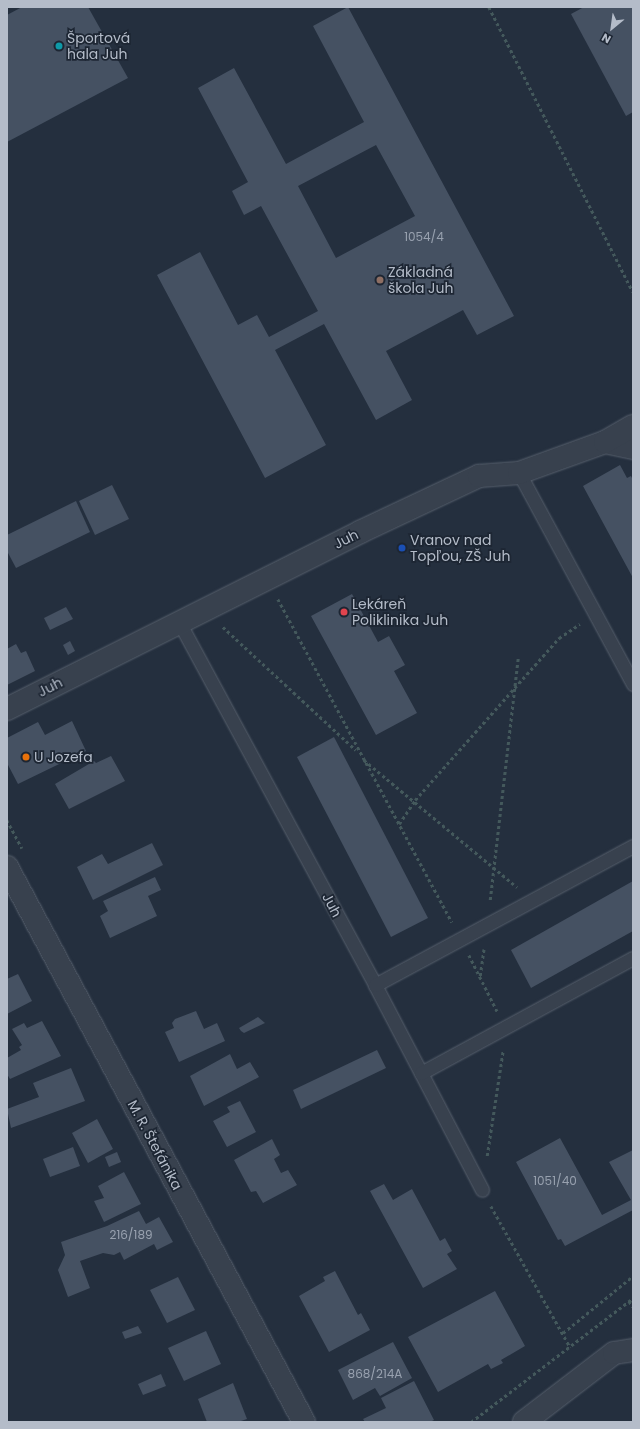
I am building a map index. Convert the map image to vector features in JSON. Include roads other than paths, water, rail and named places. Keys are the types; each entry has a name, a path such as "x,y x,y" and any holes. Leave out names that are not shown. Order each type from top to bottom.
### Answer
{"street":[{"name":"Juh","path":"7,709 179,622 479,476 519,473 605,442 633,426"},
{"path":"605,442 633,448"},
{"name":"M. R. Štefánika","path":"7,867 304,1422"},
{"path":"524,1422 614,1353 633,1350"}],"lane":[{"path":"519,473 633,684"},
{"name":"Juh","path":"179,622 375,985 482,1190"},
{"path":"375,985 633,846"},
{"path":"421,1073 633,958"}],"place":[{"name":"Športová hala Juh","path":"59,46"},
{"name":"Základná škola Juh","path":"380,280"},
{"name":"Vranov nad Topľou, ZŠ Juh","path":"402,548"},
{"name":"Lekáreň Poliklinika Juh","path":"344,612"},
{"name":"U Jozefa","path":"26,757"}]}
